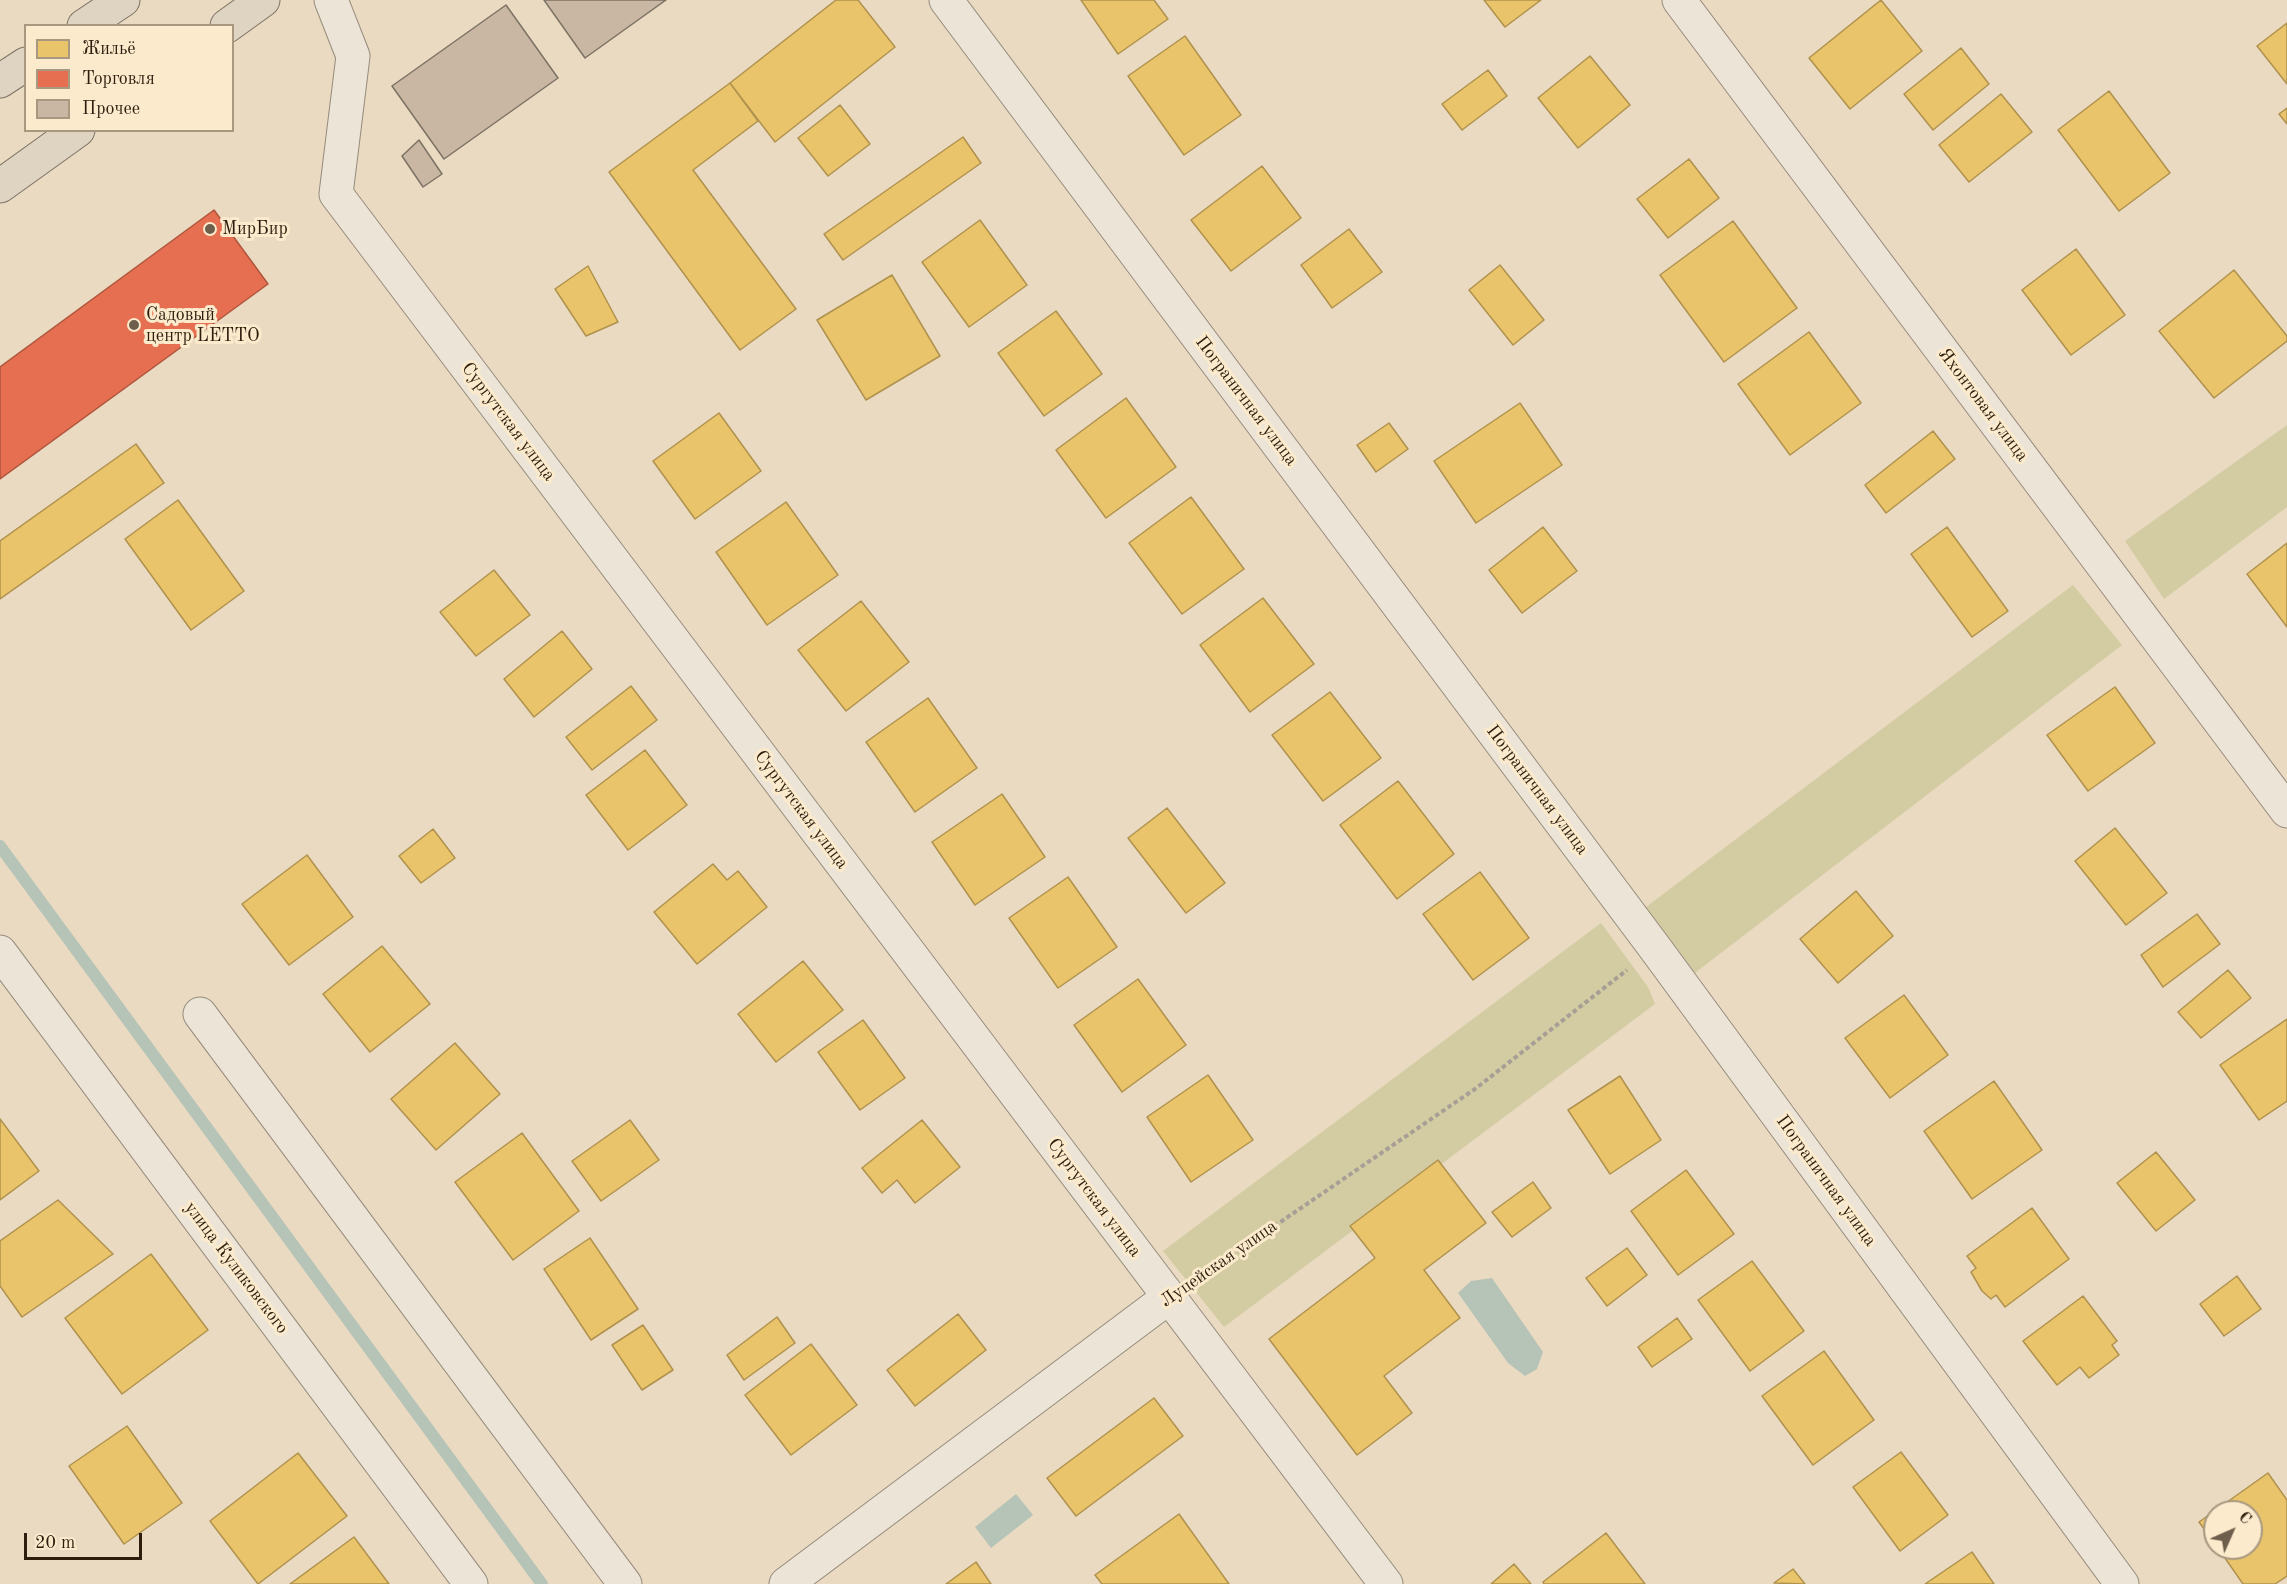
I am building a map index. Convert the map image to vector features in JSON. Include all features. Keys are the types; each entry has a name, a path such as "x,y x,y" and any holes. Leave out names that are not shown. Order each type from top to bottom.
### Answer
{"main road":[{"path":"87,24 123,0"},
{"path":"230,24 263,0"},
{"path":"0,81 24,65"},
{"path":"0,186 75,132"}],"street":[{"name":"Сургутская улица","path":"331,0 353,56 336,194 1386,1584"},
{"name":"Пограничная улица","path":"946,0 1655,948 2122,1584"},
{"name":"Яхонтовая улица","path":"1679,0 2287,811"},
{"name":"улица Куликовского","path":"0,952 471,1584"},
{"path":"200,1014 625,1584"},
{"name":"Луцейская улица","path":"786,1584 1169,1298"}],"path":[{"name":"Луцейская улица","path":"1169,1298 1475,1089 1655,948"}],"shaded area":[{"path":"2287,425 2287,507 2164,599 2125,541"},
{"path":"2073,585 2122,645 1691,976 1642,910"},
{"path":"1601,923 1648,987 1655,1004 1224,1327 1163,1251"},
{"path":"1492,1278 1543,1352 1537,1369 1525,1376 1508,1363 1458,1293 1471,1281"},
{"path":"1016,1494 1033,1515 991,1548 975,1527"}],"building: Жильё":[{"path":"836,0 858,0 895,47 775,142 730,83"},
{"path":"1081,0 1154,0 1168,19 1118,54"},
{"path":"1484,0 1541,0 1505,27"},
{"path":"1881,0 1922,51 1850,109 1809,58"},
{"path":"2287,23 2287,84 2257,46"},
{"path":"1185,36 1241,115 1184,155 1128,76"},
{"path":"1961,48 1989,84 1933,130 1904,94"},
{"path":"1590,56 1630,105 1578,148 1538,98"},
{"path":"1488,70 1507,96 1462,130 1442,104"},
{"path":"730,83 758,121 693,170 796,309 740,350 609,172"},
{"path":"2109,91 2170,173 2119,211 2058,130"},
{"path":"2001,94 2032,132 1969,182 1939,145"},
{"path":"840,105 870,144 828,176 798,138"},
{"path":"2287,108 2287,124 2279,114"},
{"path":"963,137 981,163 843,260 824,234"},
{"path":"1689,159 1719,198 1668,238 1637,199"},
{"path":"1262,166 1301,218 1231,271 1191,220"},
{"path":"980,220 1027,285 969,327 922,262"},
{"path":"1733,221 1797,308 1724,362 1660,275"},
{"path":"1349,229 1382,272 1332,308 1301,265"},
{"path":"2076,249 2125,315 2071,355 2022,290"},
{"path":"1500,265 1544,320 1513,345 1469,290"},
{"path":"588,266 618,322 586,336 555,289"},
{"path":"2234,270 2287,336 2287,341 2214,398 2159,331"},
{"path":"892,275 940,356 866,400 817,320"},
{"path":"1056,311 1102,374 1044,416 998,353"},
{"path":"1809,332 1861,403 1790,455 1738,384"},
{"path":"1126,398 1176,467 1106,518 1056,450"},
{"path":"1520,403 1562,465 1476,523 1434,461"},
{"path":"719,413 761,471 695,519 653,461"},
{"path":"1389,423 1408,449 1376,472 1357,445"},
{"path":"1933,431 1955,459 1886,513 1865,485"},
{"path":"136,444 164,483 0,599 0,541"},
{"path":"1191,497 1244,569 1182,614 1129,543"},
{"path":"178,500 244,591 191,630 125,539"},
{"path":"786,502 838,575 767,625 716,552"},
{"path":"1543,527 1577,571 1522,613 1489,570"},
{"path":"1947,527 2008,611 1972,637 1911,554"},
{"path":"2287,543 2287,627 2247,574"},
{"path":"494,570 530,615 476,656 440,612"},
{"path":"1263,598 1314,664 1250,712 1200,645"},
{"path":"861,601 909,662 846,711 798,650"},
{"path":"562,631 592,669 534,717 504,679"},
{"path":"631,686 657,720 592,770 566,737"},
{"path":"2115,687 2155,743 2088,791 2047,735"},
{"path":"1330,692 1381,758 1323,801 1272,735"},
{"path":"928,698 977,768 915,812 866,742"},
{"path":"645,750 687,805 628,850 586,795"},
{"path":"1398,781 1454,854 1397,899 1340,825"},
{"path":"1002,794 1045,857 975,905 932,842"},
{"path":"1167,808 1225,883 1186,913 1128,838"},
{"path":"2115,828 2167,893 2126,925 2075,861"},
{"path":"433,829 455,858 421,883 399,856"},
{"path":"307,855 353,917 289,965 242,904"},
{"path":"713,864 727,880 738,871 767,907 697,964 654,912"},
{"path":"1480,872 1529,938 1473,980 1423,914"},
{"path":"1068,877 1117,947 1058,988 1009,918"},
{"path":"1856,891 1893,936 1838,983 1800,939"},
{"path":"2197,914 2220,944 2163,987 2141,955"},
{"path":"382,946 430,1004 370,1052 323,994"},
{"path":"803,961 843,1010 776,1062 738,1014"},
{"path":"2228,970 2251,998 2201,1038 2178,1012"},
{"path":"1138,979 1186,1045 1122,1092 1074,1025"},
{"path":"1904,995 1948,1055 1890,1098 1845,1038"},
{"path":"2287,1019 2287,1101 2259,1120 2220,1065"},
{"path":"863,1020 905,1078 860,1110 818,1052"},
{"path":"455,1043 500,1094 436,1150 391,1099"},
{"path":"1208,1075 1253,1140 1191,1182 1147,1117"},
{"path":"1620,1076 1661,1140 1610,1174 1568,1110"},
{"path":"1994,1081 2042,1150 1972,1199 1924,1131"},
{"path":"0,1119 39,1171 0,1200"},
{"path":"630,1120 659,1160 601,1201 572,1161"},
{"path":"922,1120 960,1167 915,1203 897,1180 882,1193 862,1168"},
{"path":"522,1133 579,1211 513,1260 455,1182"},
{"path":"2156,1152 2195,1200 2156,1231 2117,1183"},
{"path":"1438,1160 1486,1223 1424,1270 1460,1318 1384,1376 1412,1413 1357,1455 1269,1339 1375,1258 1350,1226"},
{"path":"1686,1170 1734,1234 1678,1275 1631,1211"},
{"path":"1533,1182 1551,1208 1512,1237 1492,1212"},
{"path":"58,1200 113,1254 22,1317 0,1286 0,1241"},
{"path":"2032,1208 2069,1259 2005,1307 1996,1295 1991,1299 1982,1291 1971,1272 1976,1268 1967,1256"},
{"path":"590,1238 638,1309 591,1340 544,1269"},
{"path":"1627,1248 1647,1275 1607,1306 1586,1278"},
{"path":"151,1254 208,1330 122,1394 65,1318"},
{"path":"1752,1261 1804,1331 1750,1371 1698,1300"},
{"path":"2237,1276 2261,1309 2224,1336 2200,1304"},
{"path":"2083,1296 2117,1341 2112,1345 2119,1355 2089,1378 2080,1367 2057,1385 2023,1341"},
{"path":"958,1314 986,1350 915,1406 887,1370"},
{"path":"777,1317 795,1343 744,1380 727,1355"},
{"path":"1677,1318 1692,1339 1652,1367 1638,1347"},
{"path":"643,1325 673,1370 642,1390 612,1345"},
{"path":"811,1344 857,1405 791,1455 745,1395"},
{"path":"1824,1351 1874,1420 1813,1465 1762,1396"},
{"path":"1154,1398 1183,1436 1076,1516 1047,1478"},
{"path":"127,1426 182,1503 124,1544 69,1466"},
{"path":"1901,1452 1948,1515 1900,1551 1853,1487"},
{"path":"298,1453 347,1516 258,1584 210,1521"},
{"path":"2268,1473 2287,1500 2287,1576 2275,1584 2243,1584 2226,1560 2263,1560 2263,1500 2230,1500"},
{"path":"1179,1514 1229,1584 1102,1584 1095,1575"},
{"path":"1606,1533 1645,1584 1544,1584 1543,1582"},
{"path":"354,1537 389,1584 290,1584"},
{"path":"1972,1552 1994,1584 1925,1584"},
{"path":"976,1562 991,1584 946,1584"},
{"path":"1514,1564 1531,1584 1491,1584"},
{"path":"1793,1569 1805,1584 1774,1583"}],"building: Торговля":[{"name":"Садовый центр LETTO","path":"214,210 268,284 0,479 0,367"}],"building: Прочее":[{"path":"544,0 666,0 585,58"},
{"path":"506,5 558,78 444,159 392,86"},
{"path":"419,140 442,174 423,187 402,156"}],"waterway":[{"path":"0,846 542,1584"}],"place":[{"name":"МирБир","path":"210,229"},
{"name":"Садовый центр LETTO","path":"134,325"}]}
